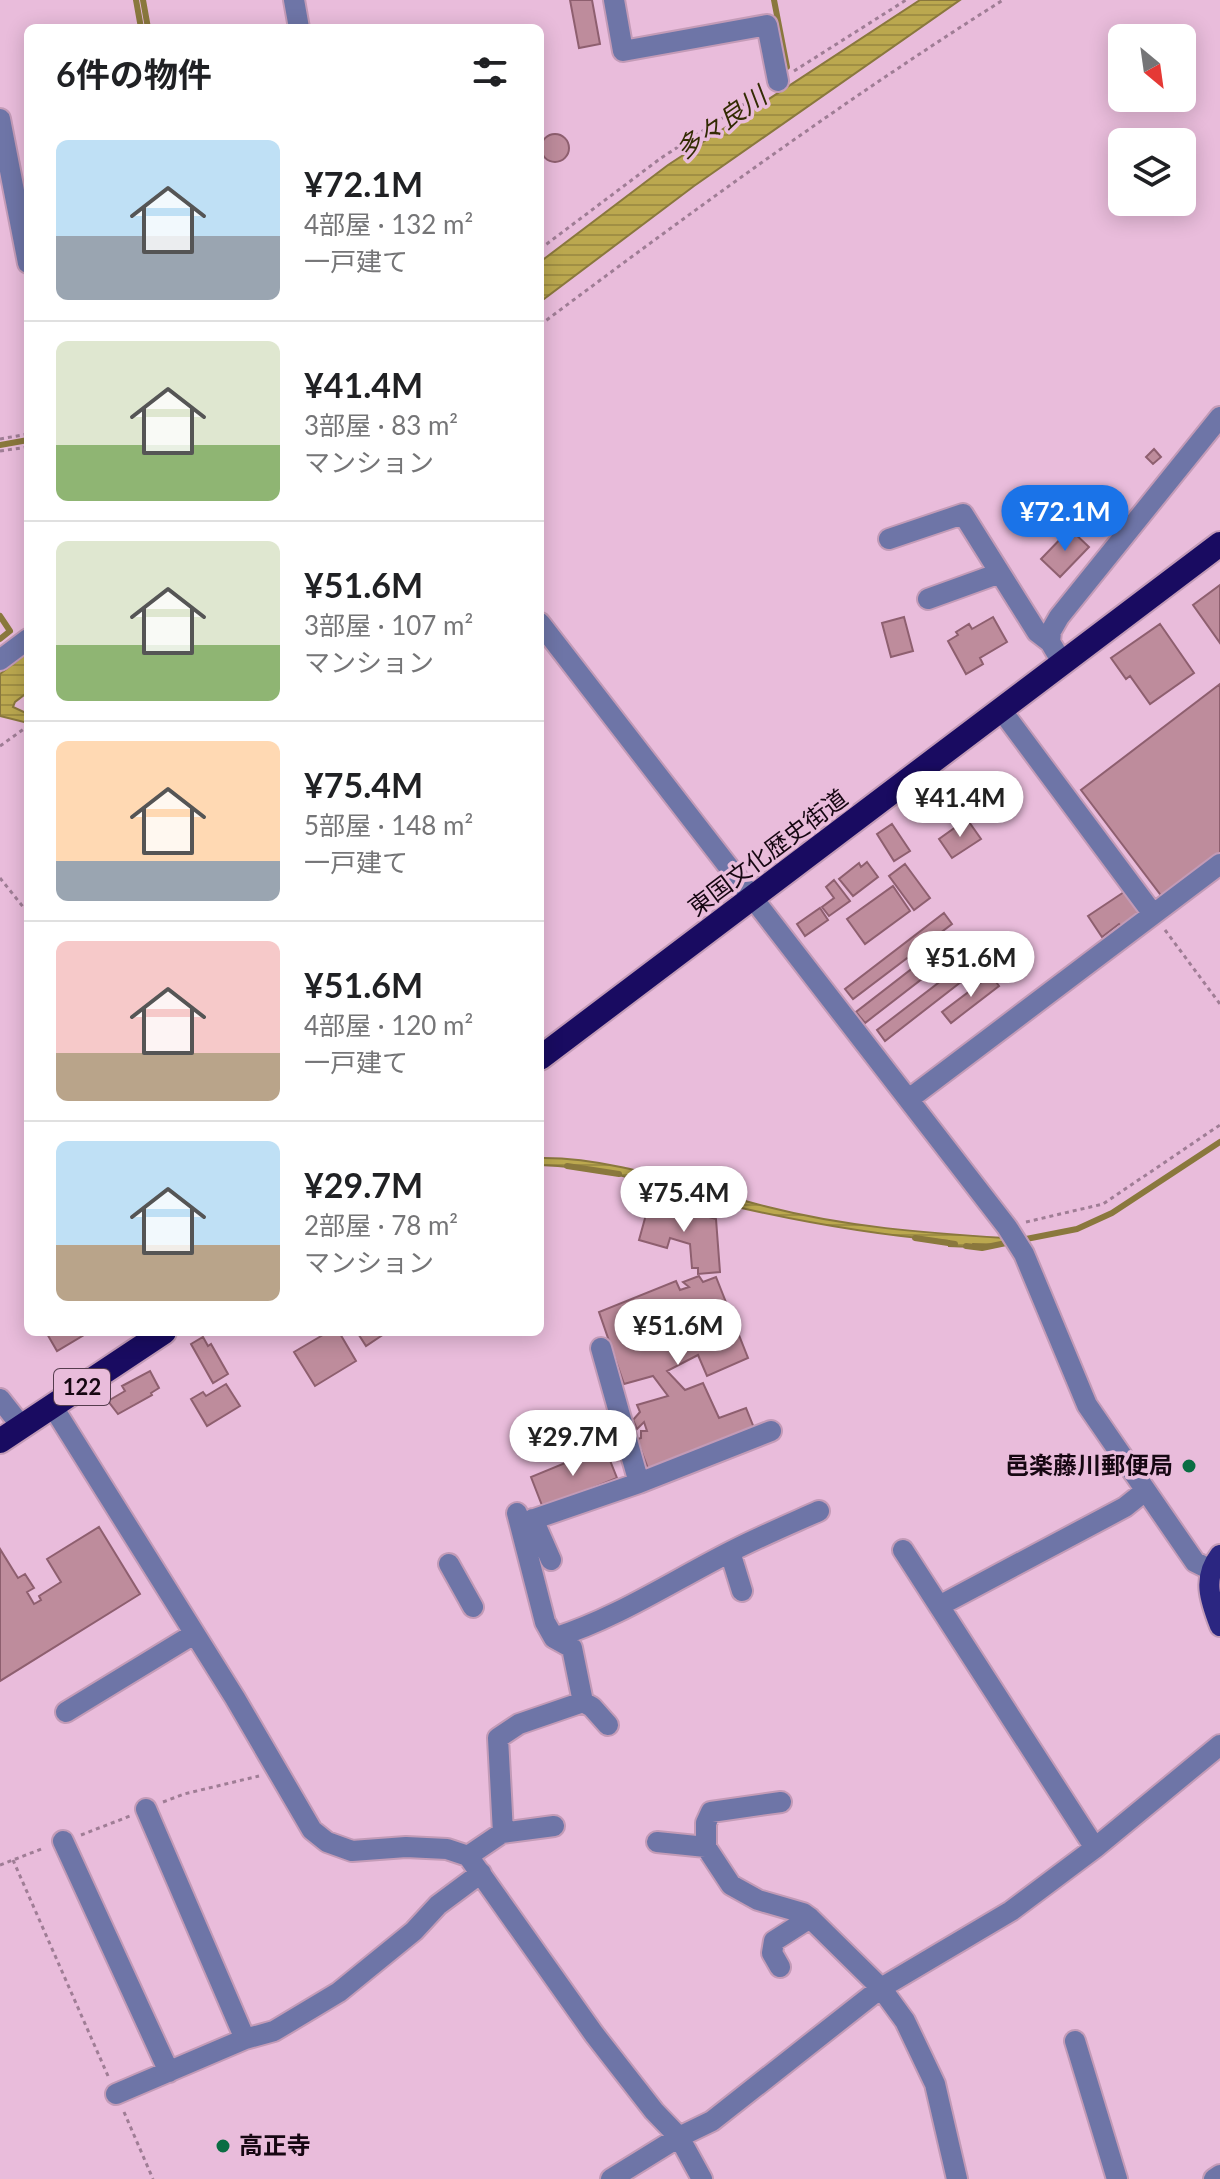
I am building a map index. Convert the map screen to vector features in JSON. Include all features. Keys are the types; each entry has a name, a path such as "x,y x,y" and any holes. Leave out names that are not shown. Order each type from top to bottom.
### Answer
{"highway":[{"name":"東国文化歴史街道","path":"544,1055 1220,544"},
{"name":"122","path":"0,1441 158,1336"}],"main road":[{"path":"1214,1562 1210,1595 1220,1626"}],"street":[{"path":"294,0 298,24"},
{"path":"614,0 623,51 767,25 778,81"},
{"path":"0,119 24,242"},
{"path":"1050,642 1051,631 1059,617 1220,417"},
{"path":"889,539 963,514 1037,632 1050,642 1063,664"},
{"path":"928,599 1000,573"},
{"path":"544,628 1007,1227 1024,1254 1087,1405 1195,1562 1214,1562"},
{"path":"0,660 24,642"},
{"path":"1002,711 1153,914"},
{"path":"909,1099 1220,864"},
{"path":"601,1348 639,1483"},
{"path":"0,1399 22,1427"},
{"path":"53,1407 312,1830 327,1842 352,1851 406,1847 447,1849 475,1865 594,2034 654,2111 679,2137 702,2179"},
{"path":"523,1519 639,1483 771,1431"},
{"path":"939,1606 1125,1507 1145,1491"},
{"path":"554,1638 633,1606 730,1552 819,1511"},
{"path":"523,1519 551,1560"},
{"path":"523,1519 545,1622 554,1638 572,1648 583,1702"},
{"path":"903,1550 1095,1848"},
{"path":"730,1552 742,1591"},
{"path":"449,1564 473,1607"},
{"path":"66,1712 194,1634"},
{"path":"503,1833 498,1738 519,1724 583,1702 592,1707 608,1725"},
{"path":"611,2179 679,2137 712,2121 881,1988 1011,1911 1095,1848 1220,1745"},
{"path":"781,1802 711,1812 706,1823 706,1847 731,1885 758,1900 803,1913 881,1988 905,2021 935,2084 957,2179"},
{"path":"146,1809 245,2039"},
{"path":"116,2094 245,2039 274,2031 339,1992 414,1931 503,1833 554,1826"},
{"path":"63,1841 169,2072"},
{"path":"657,1842 706,1847"},
{"path":"780,1967 772,1953 774,1941 810,1918"},
{"path":"1075,2041 1117,2179"},
{"path":"1214,2179 1220,2175"}],"path":[{"path":"544,246 661,158 906,0"},
{"path":"544,322 693,211 867,89 1003,0"},
{"path":"0,439 24,435"},
{"path":"0,451 24,448"},
{"path":"0,746 24,729"},
{"path":"0,878 24,908"},
{"path":"1153,914 1220,1004"},
{"path":"1007,1227 1103,1204 1220,1125"},
{"path":"13,1860 153,2179"}],"shaded area":[{"path":"920,0 960,0 694,186 544,299 544,259 668,165"},
{"path":"24,655 24,695 13,707 24,712 24,722 0,716 0,674"},
{"path":"544,1158 627,1168 827,1220 1005,1238 1009,1245 949,1246 949,1241 816,1223 737,1207 640,1180 544,1165"}],"building":[{"path":"570,0 592,0 600,44 579,48"},
{"path":"560,135 568,143 565,158 555,162 545,158 545,138"},
{"path":"1154,449 1161,457 1153,464 1146,457"},
{"path":"1070,529 1089,547 1060,577 1041,559"},
{"path":"1220,585 1220,643 1193,605"},
{"path":"904,617 913,651 891,657 882,623"},
{"path":"993,617 1007,642 980,658 983,664 966,674 948,641 969,624 972,629"},
{"path":"1160,624 1194,673 1150,704 1130,676 1126,679 1111,658"},
{"path":"1220,684 1220,855 1163,898 1081,790"},
{"path":"967,819 981,839 952,858 939,839"},
{"path":"892,824 910,851 894,861 877,834"},
{"path":"867,862 878,877 853,896 839,879 859,863 861,867"},
{"path":"905,864 930,898 914,910 889,876"},
{"path":"834,880 850,901 829,916 822,907 834,898 826,887"},
{"path":"893,886 910,911 865,944 847,919"},
{"path":"1124,892 1141,914 1121,926 1119,924 1102,937 1088,916"},
{"path":"820,908 828,920 805,936 797,924"},
{"path":"944,913 952,924 853,999 845,989"},
{"path":"960,933 968,943 942,963 934,953"},
{"path":"976,954 984,964 885,1041 877,1030"},
{"path":"927,957 936,968 865,1023 856,1012"},
{"path":"991,975 999,986 951,1023 942,1012"},
{"path":"650,1200 716,1219 720,1272 698,1274 698,1268 692,1268 690,1244 670,1238 667,1248 639,1240"},
{"path":"699,1276 703,1282 716,1277 748,1358 707,1376 698,1355 667,1371 685,1390 703,1383 719,1418 746,1408 756,1433 649,1471 641,1450 634,1456 632,1441 641,1438 641,1431 647,1431 644,1422 637,1429 633,1420 640,1412 637,1405 668,1396 653,1376 624,1384 599,1312 676,1281 680,1290 689,1287 683,1282"},
{"path":"48,1336 82,1336 57,1351"},
{"path":"321,1336 341,1336 356,1361 315,1386 294,1352"},
{"path":"360,1336 381,1336 366,1346"},
{"path":"203,1337 208,1346 211,1344 228,1374 213,1383 191,1344"},
{"path":"150,1371 159,1388 118,1414 108,1401 125,1391 122,1386"},
{"path":"226,1384 240,1406 207,1426 191,1399 203,1392 206,1396"},
{"path":"594,1451 596,1458 607,1453 617,1478 543,1508 531,1477"},
{"path":"99,1527 140,1594 0,1681 0,1549 18,1578 25,1574 34,1588 27,1592 34,1604 41,1600 39,1596 61,1582 47,1559"}],"waterway":[{"path":"136,0 140,24"},
{"path":"143,0 147,24"},
{"path":"774,0 787,67"},
{"path":"0,445 24,441"},
{"path":"0,616 10,631 0,639"},
{"path":"1021,1240 1077,1229 1112,1213 1220,1142"},
{"path":"567,1166 619,1174"},
{"path":"915,1238 955,1244"},
{"path":"966,1246 982,1248 1006,1243"}],"place":[{"name":"邑楽藤川郵便局","path":"1189,1466"},
{"name":"高正寺","path":"223,2146"}],"water label":[{"name":"多々良川","path":"721,123"}]}
